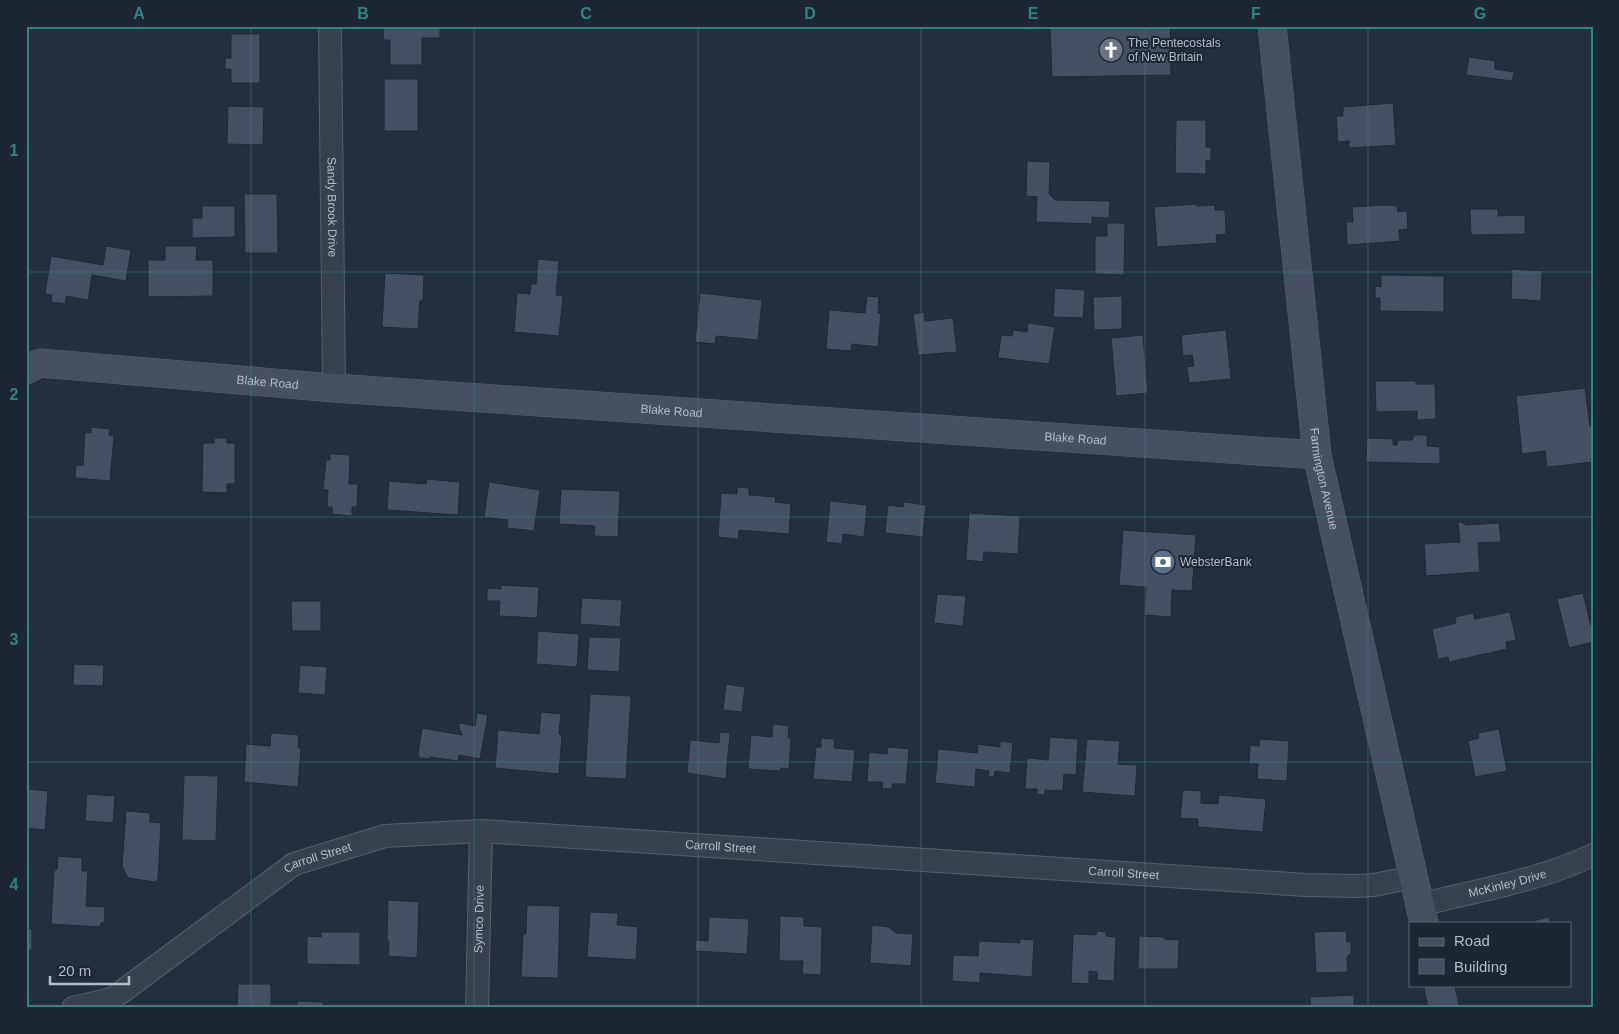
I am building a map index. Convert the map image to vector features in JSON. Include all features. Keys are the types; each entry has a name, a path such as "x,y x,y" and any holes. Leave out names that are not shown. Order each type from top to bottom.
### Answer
{"street":[{"name":"Sandy Brook Drive","path":"330,26 334,388"},
{"name":"Farmington Avenue","path":"1272,26 1317,455 1422,914"},
{"name":"Blake Road","path":"26,370 40,363 334,388 1317,455"},
{"name":"Carroll Street","path":"73,1008 112,999 294,864 385,836 481,831 1306,885 1374,885 1414,877"},
{"name":"Symco Drive","path":"477,1008 481,831"},
{"name":"McKinley Drive","path":"1422,914 1570,866 1593,855"},
{"path":"1439,986 1444,1008"}],"building":[{"path":"384,26 440,26 440,38 422,38 422,65 390,65 390,40 383,40"},
{"name":"The Pentecostals of New Britain","path":"1050,26 1170,26 1171,75 1052,77"},
{"path":"231,34 260,34 260,83 231,83 231,69 225,69 225,58 231,58"},
{"path":"1469,57 1495,61 1495,69 1514,72 1512,81 1466,75"},
{"path":"384,79 418,79 418,131 384,131"},
{"path":"1393,103 1396,145 1349,148 1349,141 1338,142 1336,116 1343,116 1343,107"},
{"path":"228,106 264,107 263,145 227,144"},
{"path":"1176,120 1206,120 1206,147 1211,147 1211,160 1206,161 1206,174 1175,173"},
{"path":"1027,161 1050,162 1049,194 1055,200 1110,201 1109,218 1092,217 1092,224 1036,222 1037,197 1026,196"},
{"path":"244,194 277,194 278,253 245,253"},
{"path":"1197,204 1197,206 1215,205 1215,210 1225,210 1226,234 1216,235 1217,243 1157,247 1154,207"},
{"path":"202,206 235,206 235,237 192,238 192,218 202,218"},
{"path":"1397,206 1398,212 1407,211 1408,229 1399,230 1400,241 1347,245 1346,222 1353,222 1352,207"},
{"path":"1470,209 1498,209 1498,216 1525,215 1525,234 1471,235"},
{"path":"1107,223 1125,223 1124,275 1095,274 1095,236 1107,236"},
{"path":"106,246 131,250 126,281 92,275 88,300 66,296 65,304 51,302 52,295 45,294 51,256 103,265"},
{"path":"165,246 197,246 196,260 213,260 213,296 148,297 148,260 165,260"},
{"path":"538,259 559,261 556,295 563,296 559,336 514,332 517,293 530,294 531,284 536,284"},
{"path":"1512,269 1542,271 1541,301 1511,299"},
{"path":"385,273 424,275 423,301 420,301 418,329 382,327"},
{"path":"1381,275 1444,276 1444,312 1380,311 1380,298 1375,298 1375,286 1381,287"},
{"path":"1055,288 1085,290 1083,318 1053,317"},
{"path":"700,293 762,300 758,340 716,336 715,344 695,342"},
{"path":"867,296 879,297 878,313 881,314 878,347 852,344 851,351 826,349 829,310 865,313"},
{"path":"1122,296 1122,329 1094,330 1093,297"},
{"path":"924,312 925,321 953,318 957,352 918,355 913,314"},
{"path":"1028,323 1055,327 1049,364 998,358 1001,335 1012,336 1013,330 1027,332"},
{"path":"1226,330 1231,379 1189,383 1187,367 1194,366 1192,355 1183,356 1181,335"},
{"path":"1143,335 1148,393 1116,396 1111,338"},
{"path":"1375,381 1416,381 1416,384 1435,384 1436,419 1417,420 1417,411 1376,412"},
{"path":"1585,388 1590,426 1593,426 1593,462 1547,467 1545,451 1522,454 1516,396"},
{"path":"91,427 110,429 109,435 114,435 110,481 75,478 76,465 83,465 85,432 91,433"},
{"path":"1415,435 1427,435 1427,446 1440,447 1440,464 1366,462 1367,438 1393,439 1393,445 1397,445 1398,440 1412,440"},
{"path":"214,438 227,438 227,443 235,443 235,484 227,484 227,493 202,492 203,443 214,443"},
{"path":"330,454 350,455 349,484 358,484 357,507 352,507 352,516 332,514 332,507 327,507 328,490 323,490 326,460 330,460"},
{"path":"427,479 460,482 458,515 387,510 389,481 426,484"},
{"path":"489,482 540,490 534,531 507,528 508,520 484,517"},
{"path":"737,487 749,488 749,495 776,497 775,502 791,504 789,534 739,530 738,539 718,537 721,493 737,494"},
{"path":"561,489 620,491 618,537 594,536 595,526 559,524"},
{"path":"830,501 867,505 864,537 843,534 842,544 826,542"},
{"path":"904,502 926,505 923,537 885,533 888,505 903,507"},
{"path":"969,513 1020,516 1018,554 984,552 983,562 966,560"},
{"path":"1458,522 1466,525 1499,523 1501,542 1478,543 1480,572 1426,576 1424,544 1460,543"},
{"path":"1123,530 1196,535 1192,591 1172,590 1171,617 1144,615 1146,587 1119,585"},
{"path":"501,585 539,587 537,618 499,616 500,601 487,601 487,588 501,589"},
{"path":"1583,593 1591,626 1593,626 1593,642 1569,648 1557,599"},
{"path":"937,594 966,596 963,626 934,623"},
{"path":"582,598 622,600 620,627 580,624"},
{"path":"291,601 321,601 321,631 292,631"},
{"path":"1510,612 1516,640 1506,642 1507,649 1449,662 1448,657 1438,659 1432,629 1456,623 1455,617 1473,613 1475,619"},
{"path":"538,631 579,634 577,667 536,664"},
{"path":"589,637 621,638 619,672 587,670"},
{"path":"74,664 104,665 103,686 73,685"},
{"path":"300,665 327,667 325,695 298,693"},
{"path":"726,684 745,687 742,712 723,710"},
{"path":"590,694 631,696 626,779 585,777"},
{"path":"541,712 561,714 559,734 562,735 559,774 495,768 498,730 539,734"},
{"path":"477,713 488,715 480,759 459,755 458,761 430,757 430,759 420,758 418,754 422,728 462,735 459,723 475,726"},
{"path":"773,724 789,726 788,738 791,738 789,769 781,768 781,771 748,769 751,735 772,737"},
{"path":"1499,729 1507,771 1475,777 1468,741 1479,738 1478,733"},
{"path":"720,732 730,733 726,779 687,773 690,740 719,743"},
{"path":"271,733 299,735 298,748 301,748 298,787 244,782 246,744 270,746"},
{"path":"1050,737 1078,739 1076,775 1064,774 1063,791 1045,790 1045,795 1037,794 1037,789 1025,789 1027,758 1048,760"},
{"path":"821,738 834,739 834,748 855,750 852,782 813,779 816,747 821,747"},
{"path":"1087,739 1120,741 1118,764 1137,765 1135,796 1082,792"},
{"path":"1260,739 1289,741 1287,781 1257,779 1258,764 1249,764 1250,745 1259,746"},
{"path":"1000,741 1013,743 1010,773 995,771 994,777 988,777 989,771 976,769 975,787 935,783 938,749 977,753 978,744 1000,747"},
{"path":"888,747 909,749 906,784 892,784 892,789 882,788 883,782 867,782 869,752 887,754"},
{"path":"184,775 218,776 216,841 182,840"},
{"path":"26,789 48,791 45,830 26,828"},
{"path":"1183,790 1201,791 1201,803 1218,804 1219,795 1266,799 1263,832 1198,827 1198,819 1180,818"},
{"path":"87,794 115,796 113,823 85,821"},
{"path":"126,811 150,813 150,822 161,823 158,879 155,882 128,878 122,866"},
{"path":"58,856 82,858 82,871 88,871 86,906 105,907 104,923 101,923 100,927 51,924 54,871 57,869"},
{"path":"388,900 419,902 417,958 388,956"},
{"path":"527,905 560,906 558,978 521,977 523,934 526,934"},
{"path":"590,912 618,913 617,925 638,927 636,960 587,957"},
{"path":"780,916 804,917 804,926 822,927 821,975 802,974 803,961 779,961"},
{"path":"709,917 749,919 747,954 695,951 696,940 708,941"},
{"path":"1549,917 1550,922 1529,922"},
{"path":"872,925 889,927 896,933 913,934 911,966 870,963"},
{"path":"26,928 32,929 32,950 26,950"},
{"path":"1097,931 1106,932 1106,936 1116,937 1114,981 1097,980 1097,972 1089,971 1089,984 1071,983 1073,934 1096,935"},
{"path":"1346,931 1347,942 1351,942 1351,953 1347,957 1348,972 1316,973 1314,932"},
{"path":"321,932 360,932 360,965 307,964 307,936 321,937"},
{"path":"1139,936 1179,940 1178,969 1138,969"},
{"path":"1020,939 1034,940 1032,977 980,973 980,983 952,981 953,955 978,956 979,941 1020,943"},
{"path":"238,984 271,984 271,1008 237,1008"},
{"path":"1354,995 1354,1007 1360,1008 1311,1008 1310,997"},
{"path":"297,1001 323,1002 323,1008 297,1008"}],"place":[{"name":"The Pentecostals of New Britain","path":"1111,50"},
{"name":"WebsterBank","path":"1163,562"}]}
